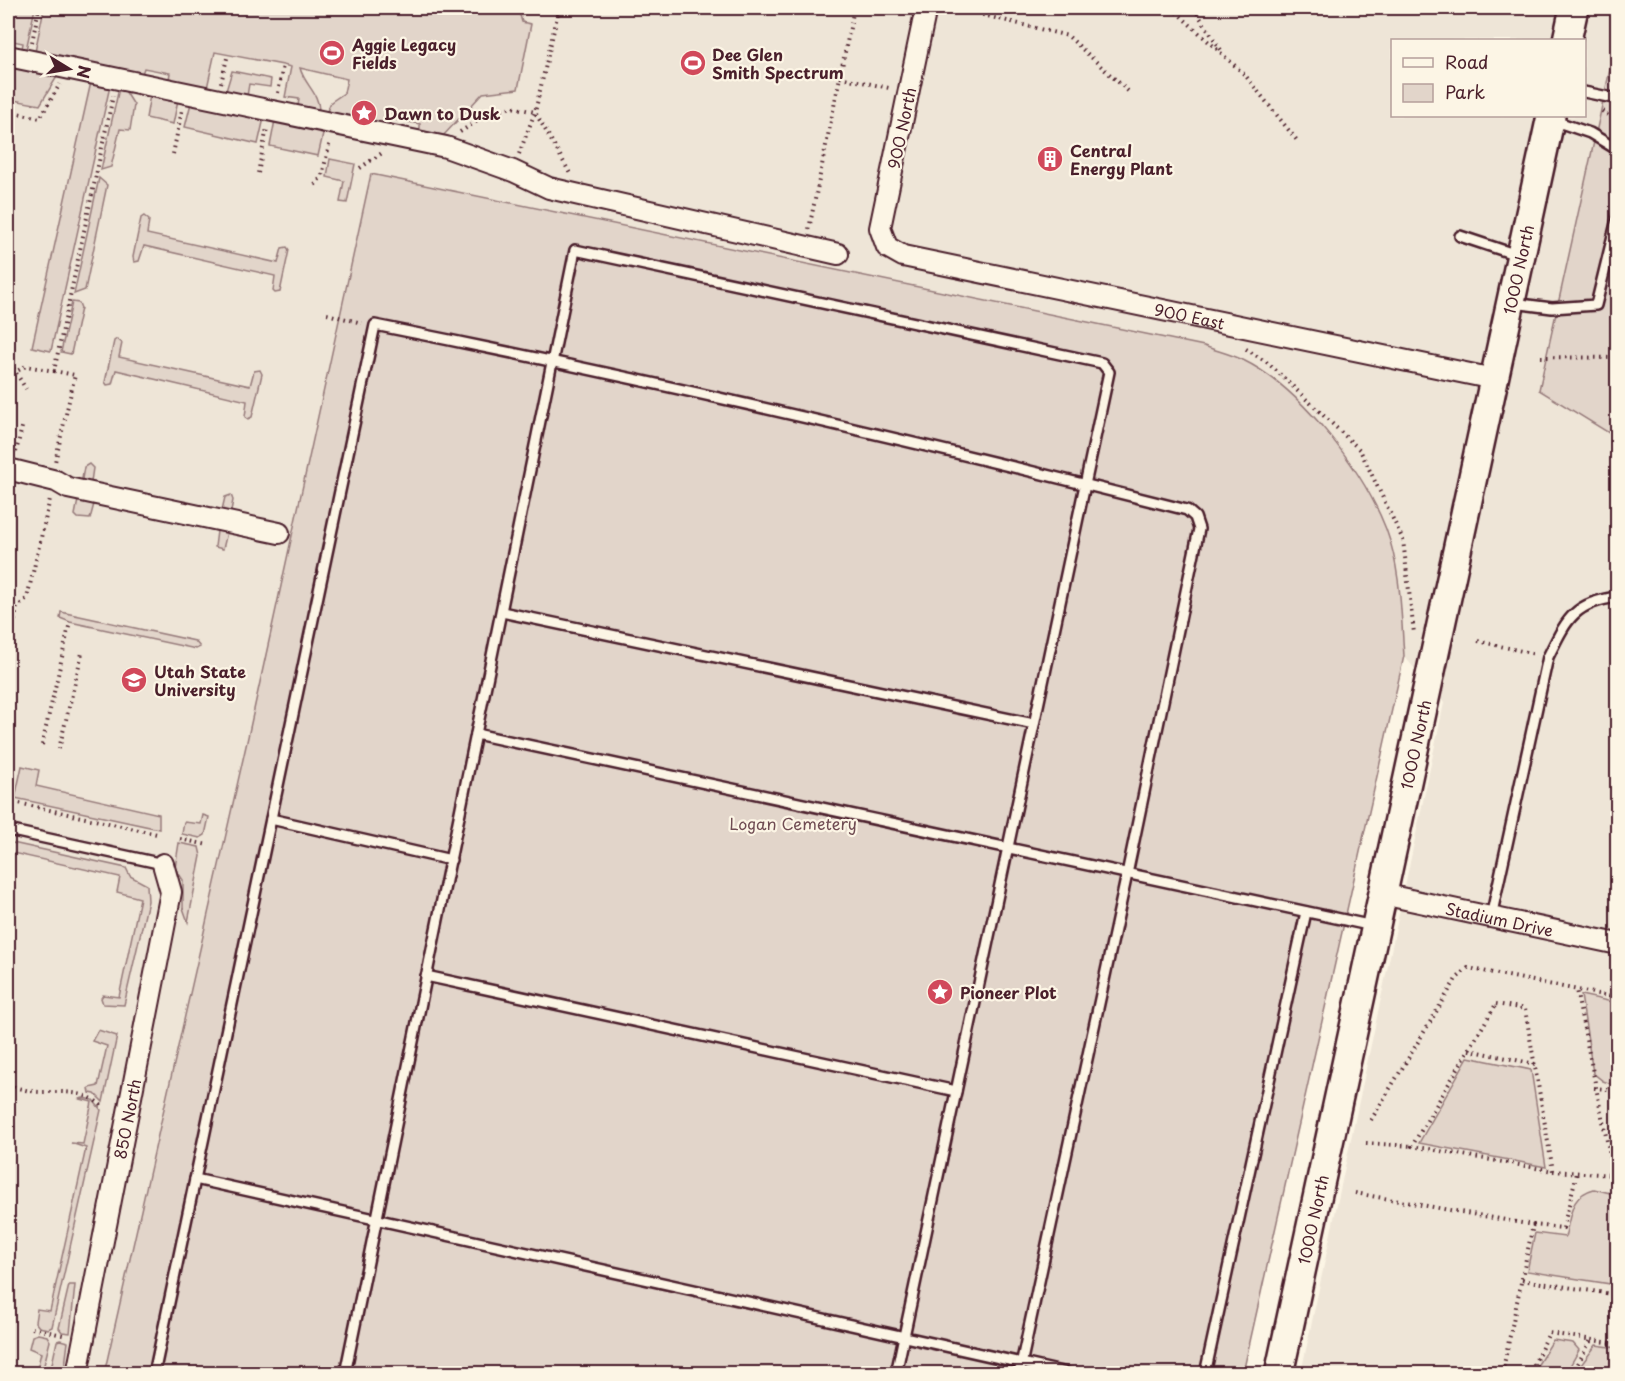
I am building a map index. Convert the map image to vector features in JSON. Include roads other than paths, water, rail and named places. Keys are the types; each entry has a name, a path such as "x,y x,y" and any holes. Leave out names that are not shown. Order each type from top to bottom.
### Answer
{"street":[{"name":"900 North","path":"887,247 880,228 926,8"},
{"path":"1567,39 1574,8"},
{"path":"8,56 446,147 513,171 549,188 838,254"},
{"name":"1000 North","path":"1279,1374 1551,117"},
{"name":"900 East","path":"887,247 903,256 1494,379"},
{"path":"10,470 52,480 68,488 279,533"},
{"name":"850 North","path":"77,1374 171,892 163,864"},
{"name":"Stadium Drive","path":"1383,894 1617,944"}],"lane":[{"path":"1586,92 1617,99"},
{"path":"1551,117 1590,133 1617,150"},
{"path":"1510,303 1552,308 1596,305 1617,215"},
{"path":"1460,236 1521,256"},
{"path":"345,1374 575,250 1102,363 1109,372 896,1374"},
{"path":"154,1374 375,325 553,360 1085,484 1187,510 1195,517 1199,529 1019,1374"},
{"path":"1491,917 1548,657 1568,618 1599,599 1617,597"},
{"path":"501,612 1034,724"},
{"path":"476,734 1375,927"},
{"path":"271,819 451,860"},
{"path":"8,830 163,864"},
{"path":"1205,1374 1306,912"},
{"path":"426,976 956,1091"},
{"path":"195,1179 1071,1374"}],"place":[{"name":"Aggie Legacy Fields","path":"332,53"},
{"name":"Dee Glen Smith Spectrum","path":"693,63"},
{"name":"Dawn to Dusk","path":"364,113"},
{"name":"Central Energy Plant","path":"1050,159"},
{"name":"Utah State University","path":"134,680"},
{"name":"Pioneer Plot","path":"940,992"}],"park label":[{"name":"Logan Cemetery","path":"793,823"}]}
